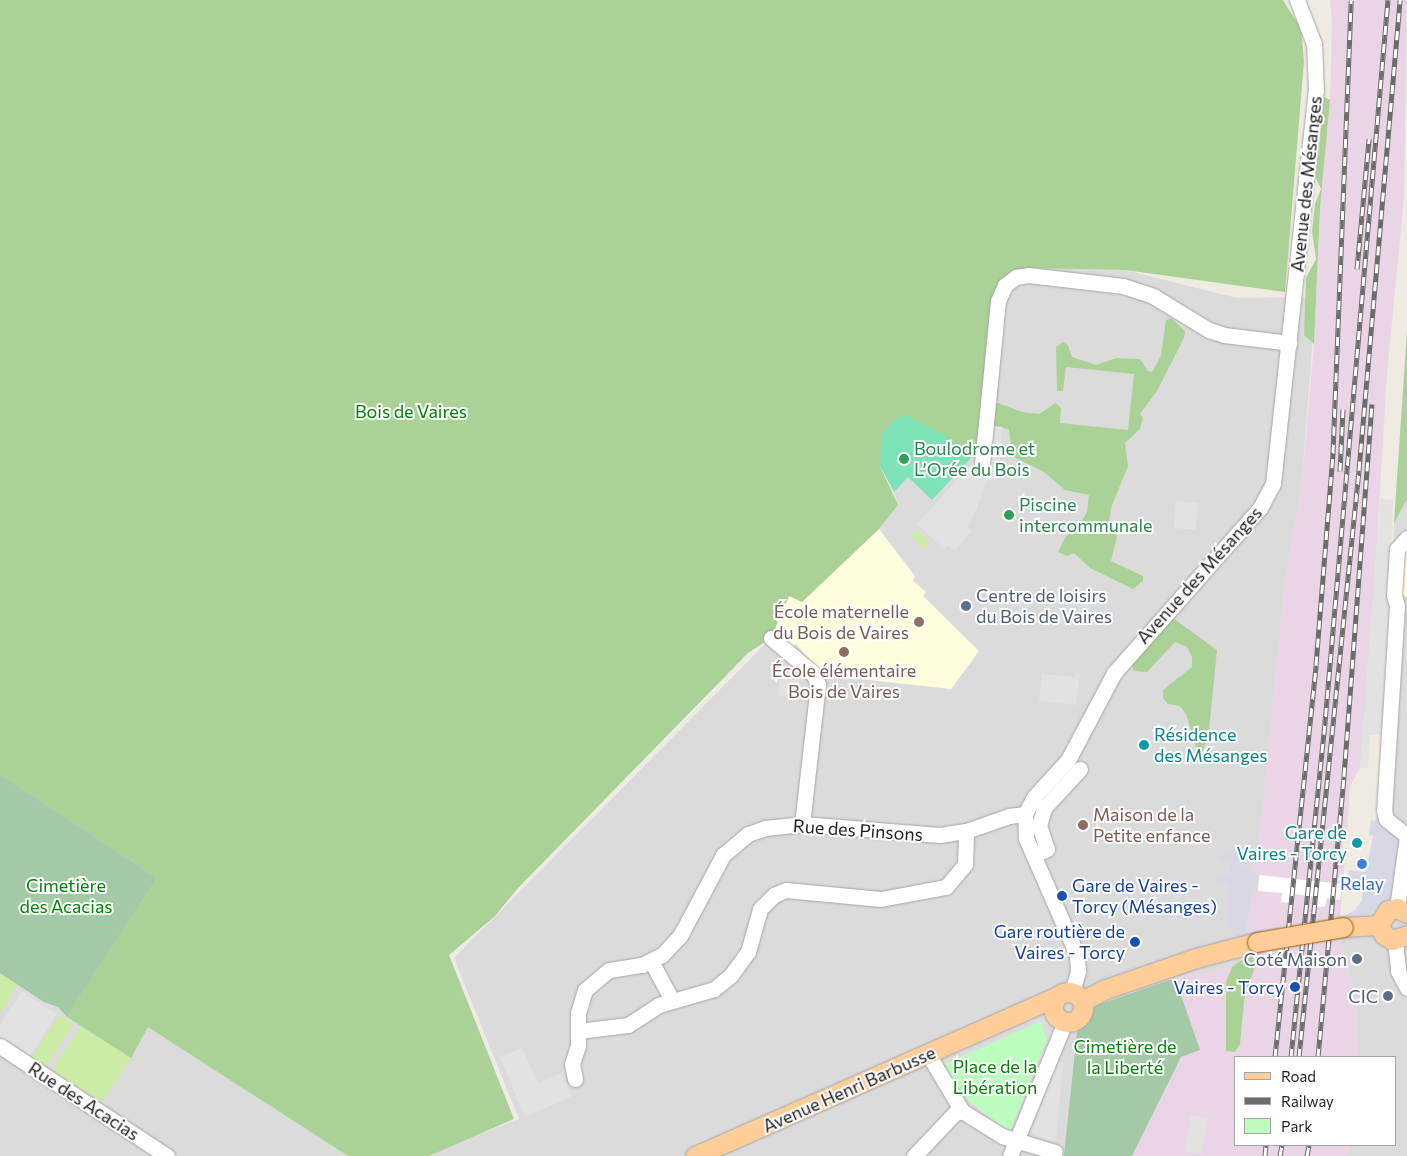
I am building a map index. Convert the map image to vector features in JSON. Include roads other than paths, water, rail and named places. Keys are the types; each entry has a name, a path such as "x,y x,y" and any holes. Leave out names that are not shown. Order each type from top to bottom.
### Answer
{"main road":[{"path":"1401,938 1384,935 1380,925 1384,913 1402,911"},
{"path":"1065,1005 1196,958 1257,942 1343,927 1380,925"},
{"name":"Avenue Henri Barbusse","path":"694,1156 1030,1008 1065,1005"}],"street":[{"name":"Avenue des Mésanges","path":"1025,814 1034,797 1068,760 1114,673 1265,502 1276,473 1317,71 1314,44 1297,0"},
{"path":"982,464 998,302 1005,285 1016,277 1028,275 1123,286 1153,296 1224,335 1290,343"},
{"path":"1402,911 1407,836 1386,819 1384,810 1397,606 1394,596 1397,549 1407,538"},
{"path":"771,638 812,672 818,684 802,824"},
{"path":"1010,1156 1078,971 1077,955 1040,852 1039,826 1044,808 1080,769"},
{"path":"1025,814 1026,838 1040,852"},
{"name":"Rue des Pinsons","path":"575,1078 572,1064 581,1001 593,981 609,970 651,961 680,936 716,867 734,843 765,828 802,824 917,835 966,831 1009,816 1025,814"},
{"path":"578,1031 628,1025 672,1000 704,994 731,976 748,952 760,909 774,894 786,890 881,899 936,891 953,882 965,864 966,831"},
{"path":"1401,938 1398,971 1407,988"},
{"path":"651,961 672,1000"},
{"name":"Rue des Acacias","path":"0,1046 167,1156"},
{"path":"928,1054 962,1111 1016,1141 1055,1152"},
{"path":"914,1156 955,1113 962,1111"}],"railway":[{"path":"1275,1056 1316,665 1333,453 1351,0"},
{"path":"1291,1056 1324,734 1388,0"},
{"path":"1299,1056 1359,470 1400,0"},
{"path":"1357,269 1369,139"},
{"path":"1318,1056 1344,776 1372,404"},
{"path":"1340,471 1343,409"},
{"path":"1265,1156 1266,1146"},
{"path":"1280,1156 1282,1146"},
{"path":"1307,1156 1309,1146"}],"place":[{"name":"Boulodrome et L’Orée du Bois","path":"904,459"},
{"name":"Piscine intercommunale","path":"1009,515"},
{"name":"Centre de loisirs du Bois de Vaires","path":"966,606"},
{"name":"École maternelle du Bois de Vaires","path":"919,622"},
{"name":"École élémentaire Bois de Vaires","path":"844,652"},
{"name":"Résidence des Mésanges","path":"1144,745"},
{"name":"Maison de la Petite enfance","path":"1083,825"},
{"name":"Gare de Vaires - Torcy","path":"1357,843"},
{"name":"Relay","path":"1362,864"},
{"name":"Gare de Vaires - Torcy (Mésanges)","path":"1062,896"},
{"name":"Gare routière de Vaires - Torcy","path":"1135,942"},
{"name":"Coté Maison","path":"1357,959"},
{"name":"Vaires - Torcy","path":"1295,987"},
{"name":"CIC","path":"1388,996"}],"park label":[{"name":"Bois de Vaires","path":"411,411"},
{"name":"Cimetière des Acacias","path":"66,896"},
{"name":"Cimetière de la Liberté","path":"1125,1057"},
{"name":"Place de la Libération","path":"995,1077"}]}
